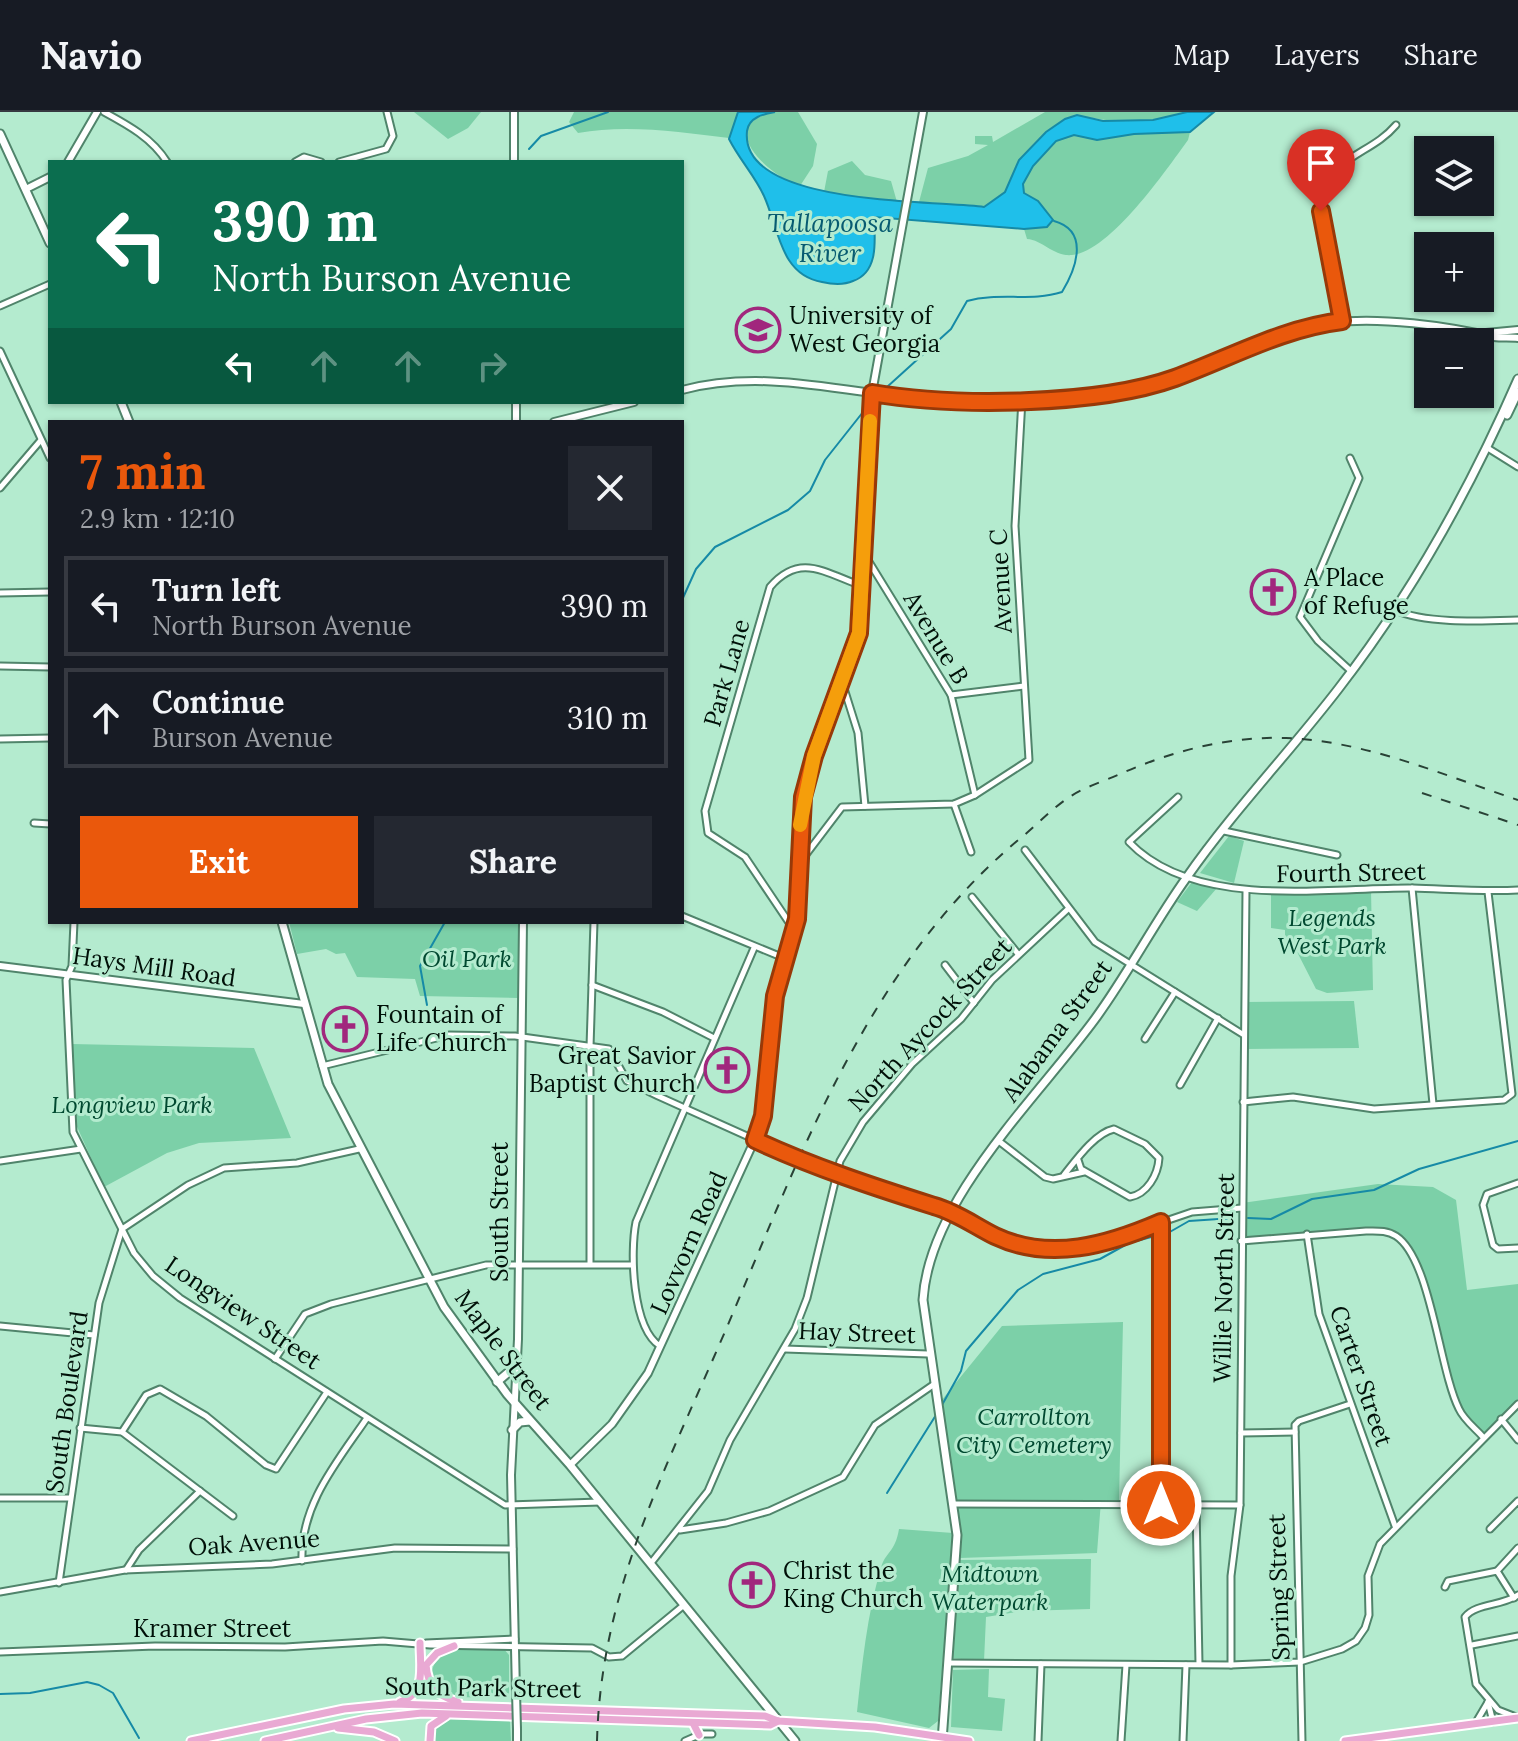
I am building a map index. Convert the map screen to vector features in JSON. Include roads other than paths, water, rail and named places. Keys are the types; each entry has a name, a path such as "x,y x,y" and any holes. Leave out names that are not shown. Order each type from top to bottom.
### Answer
{"main road":[{"path":"0,134 48,238"},
{"name":"Alabama Street","path":"1496,429 1518,379"},
{"name":"Alabama Street","path":"942,1740 956,1560 954,1504 928,1354 923,1305 924,1284 950,1212 1096,1018 1187,876 1352,672 1395,610 1518,392"},
{"name":"Maple Street","path":"283,924 322,1066 359,1149 428,1280 497,1382 570,1465 795,1741"},
{"path":"497,1382 517,1365"},
{"path":"512,1430 520,1422 531,1421"},
{"path":"422,1643 428,1680 435,1692 468,1705"},
{"path":"394,1704 411,1698 420,1687 422,1643"},
{"path":"426,1665 437,1653 454,1646"},
{"name":"South Park Street","path":"191,1741 344,1709 394,1704 757,1716 778,1721 875,1727 942,1740 969,1741"},
{"path":"430,1741 431,1726 437,1719 462,1713"},
{"name":"South Park Street","path":"265,1741 392,1715 462,1713 770,1725 778,1721"},
{"path":"1345,1741 1518,1718"},
{"path":"693,1723 699,1735"},
{"path":"324,1727 364,1730 395,1741"}],"street":[{"path":"71,160 97,112"},
{"path":"104,112 140,133 156,146 166,160"},
{"path":"346,160 386,149 393,136 387,112"},
{"path":"514,112 514,160"},
{"name":"Lovvorn Road","path":"570,1465 625,1408 661,1347 763,1116 771,1023 784,958 794,930 801,887 803,797 859,633 872,393 923,112"},
{"path":"1342,321 1321,215 1322,195 1339,167 1372,148 1396,125"},
{"path":"26,189 48,178"},
{"path":"0,306 48,285"},
{"path":"684,390 725,382 781,381 942,402 1105,394 1153,384 1272,340 1342,321 1426,328"},
{"path":"1494,332 1518,330"},
{"path":"1494,334 1518,338"},
{"path":"0,351 48,454"},
{"name":"Avenue C","path":"975,795 1029,760 1015,526 1022,399"},
{"path":"562,420 626,404"},
{"path":"0,488 41,440"},
{"path":"1486,447 1518,467"},
{"path":"1350,458 1359,478 1300,617 1318,641 1352,672"},
{"name":"Avenue B","path":"863,552 951,695 975,795"},
{"name":"Park Lane","path":"794,930 745,857 706,829 705,811 770,587 783,573 807,567 862,586"},
{"path":"0,593 48,592"},
{"path":"1395,610 1407,614 1479,621 1518,620"},
{"path":"0,666 48,667"},
{"path":"841,679 858,733 865,806"},
{"path":"951,695 1024,686"},
{"path":"0,739 48,738"},
{"path":"801,861 842,807 954,804 975,795"},
{"name":"Fourth Street","path":"1178,797 1129,842 1156,862 1187,876 1246,891 1272,894 1412,888 1488,892 1518,890"},
{"path":"954,804 971,852"},
{"path":"34,823 48,824"},
{"path":"1224,831 1337,855"},
{"path":"1025,850 1095,942 1244,1035"},
{"path":"1412,888 1433,1104"},
{"name":"Willie North Street","path":"1231,1665 1231,1576 1240,1505 1246,891"},
{"path":"1243,1102 1293,1097 1374,1109 1504,1100 1512,1094 1488,892"},
{"path":"972,897 1018,954"},
{"name":"North Aycock Street","path":"651,1563 708,1491 730,1440 785,1349 807,1298 843,1154 882,1097 1018,954 1068,909"},
{"path":"684,917 784,958"},
{"name":"Longview Street","path":"74,924 72,966 67,973 71,1120 81,1149 142,1264 166,1288 492,1498 512,1505 600,1502"},
{"name":"South Street","path":"517,1741 512,1430 517,1365 523,924"},
{"path":"590,1264 590,1047 594,924"},
{"path":"661,1347 654,1342 648,1328 631,1265 636,1222 754,948"},
{"path":"945,965 974,1003"},
{"name":"Hays Mill Road","path":"0,966 304,1004"},
{"path":"592,985 663,1012 714,1038"},
{"path":"1145,1039 1175,992"},
{"path":"1180,1085 1218,1018"},
{"path":"322,1066 439,1036 520,1037 609,1049 627,1081 755,1140 836,1173 950,1212 1007,1241 1052,1249 1107,1243 1192,1212 1242,1208"},
{"path":"1064,1175 1078,1160 1107,1131 1114,1129 1145,1144 1159,1158 1149,1183 1134,1197 1125,1196 1085,1172 1078,1166 1078,1160"},
{"path":"1000,1142 1045,1177 1053,1179 1085,1172"},
{"path":"0,1161 81,1149"},
{"path":"122,1229 188,1185 224,1168 297,1163 359,1149"},
{"path":"1518,1183 1487,1194 1483,1205 1493,1245 1498,1249 1518,1248"},
{"path":"1161,1222 1161,1505"},
{"name":"South Boulevard","path":"59,1583 94,1335 109,1267 122,1229"},
{"path":"1241,1241 1307,1234 1386,1231 1406,1245 1421,1277 1457,1406 1483,1437"},
{"name":"Carter Street","path":"1307,1234 1319,1314 1395,1526"},
{"path":"275,1359 305,1314 428,1280 486,1265 631,1265"},
{"path":"0,1326 94,1335"},
{"name":"Hay Street","path":"785,1349 928,1354"},
{"path":"679,1530 726,1523 769,1511 843,1477 875,1425 933,1385"},
{"path":"122,1432 146,1395 160,1389 206,1416 266,1465 276,1469 327,1392"},
{"path":"1241,1433 1295,1432 1299,1421 1350,1404"},
{"path":"948,1663 1231,1665 1300,1662 1342,1649 1356,1641 1369,1615 1368,1576 1372,1559 1395,1526 1518,1404"},
{"path":"302,1561 303,1535 314,1501 367,1418"},
{"path":"1501,1419 1518,1440"},
{"path":"80,1428 122,1432 233,1516"},
{"name":"Spring Street","path":"1295,1432 1302,1741"},
{"path":"125,1570 139,1550 200,1491"},
{"path":"0,1498 70,1498"},
{"path":"1490,1529 1518,1501"},
{"path":"954,1504 1240,1505"},
{"path":"1196,1506 1199,1664"},
{"name":"Oak Avenue","path":"0,1592 125,1570 302,1561 395,1548 513,1549"},
{"path":"1445,1587 1448,1581 1497,1571 1518,1548"},
{"path":"1493,1722 1488,1701 1476,1684 1466,1614 1516,1597 1497,1571"},
{"path":"515,1642 592,1648 609,1657 622,1656 684,1605"},
{"path":"1472,1645 1518,1636"},
{"name":"Kramer Street","path":"0,1652 155,1646 301,1647 383,1641 454,1646 515,1642"},
{"name":"Kramer Street","path":"422,1643 515,1642"},
{"path":"1038,1741 1041,1664"},
{"path":"1121,1741 1126,1665"},
{"path":"1183,1741 1186,1665"},
{"path":"1488,1701 1518,1718"},
{"path":"1475,1724 1488,1701"},
{"path":"685,1741 699,1735 712,1738 713,1724"}],"water":[{"name":"Tallapoosa River","path":"738,112 775,112 758,117 748,126 753,156 774,174 806,187 886,200 984,207 1005,192 1019,160 1046,132 1065,119 1077,115 1103,121 1153,120 1187,112 1214,112 1190,132 1134,134 1097,140 1074,135 1056,141 1033,166 1023,184 1024,193 1038,201 1053,220 1047,227 1024,229 874,217 874,254 871,263 861,277 838,284 808,278 789,260 764,196 729,139"}],"waterway":[{"path":"529,149 541,136 608,112"},
{"path":"887,387 951,329 967,301 1062,292 1072,273 1076,242 1065,226 1054,221"},
{"path":"684,596 696,569 715,547 788,510 810,491 825,460 863,412"},
{"path":"427,1005 420,966 444,924"},
{"path":"1248,1218 1271,1219 1312,1199 1374,1190 1419,1169 1518,1141"},
{"path":"1168,1233 1189,1221 1234,1218"},
{"path":"942,1405 961,1371 966,1351 1018,1290 1043,1274 1100,1259 1129,1243 1155,1236"},
{"path":"887,1493 936,1415"},
{"path":"0,1694 30,1693 87,1682 99,1685 113,1693 139,1738"}],"railway":[{"path":"597,1741 602,1682 612,1626 645,1518 789,1180 849,1056 883,998 922,942 966,889 1057,806 1076,793 1160,758 1222,742 1286,738 1345,745 1404,761 1518,800"},
{"path":"1422,793 1518,825"}],"place":[{"name":"University of West Georgia","path":"758,330"},
{"name":"A Place of Refuge","path":"1273,592"},
{"name":"Fountain of Life Church","path":"345,1029"},
{"name":"Great Savior Baptist Church","path":"727,1070"},
{"name":"Christ the King Church","path":"752,1585"}],"park label":[{"name":"Legends West Park","path":"1332,932"},
{"name":"Oil Park","path":"467,959"},
{"name":"Longview Park","path":"132,1105"},
{"name":"Carrollton City Cemetery","path":"1034,1431"},
{"name":"Midtown Waterpark","path":"990,1588"}]}
